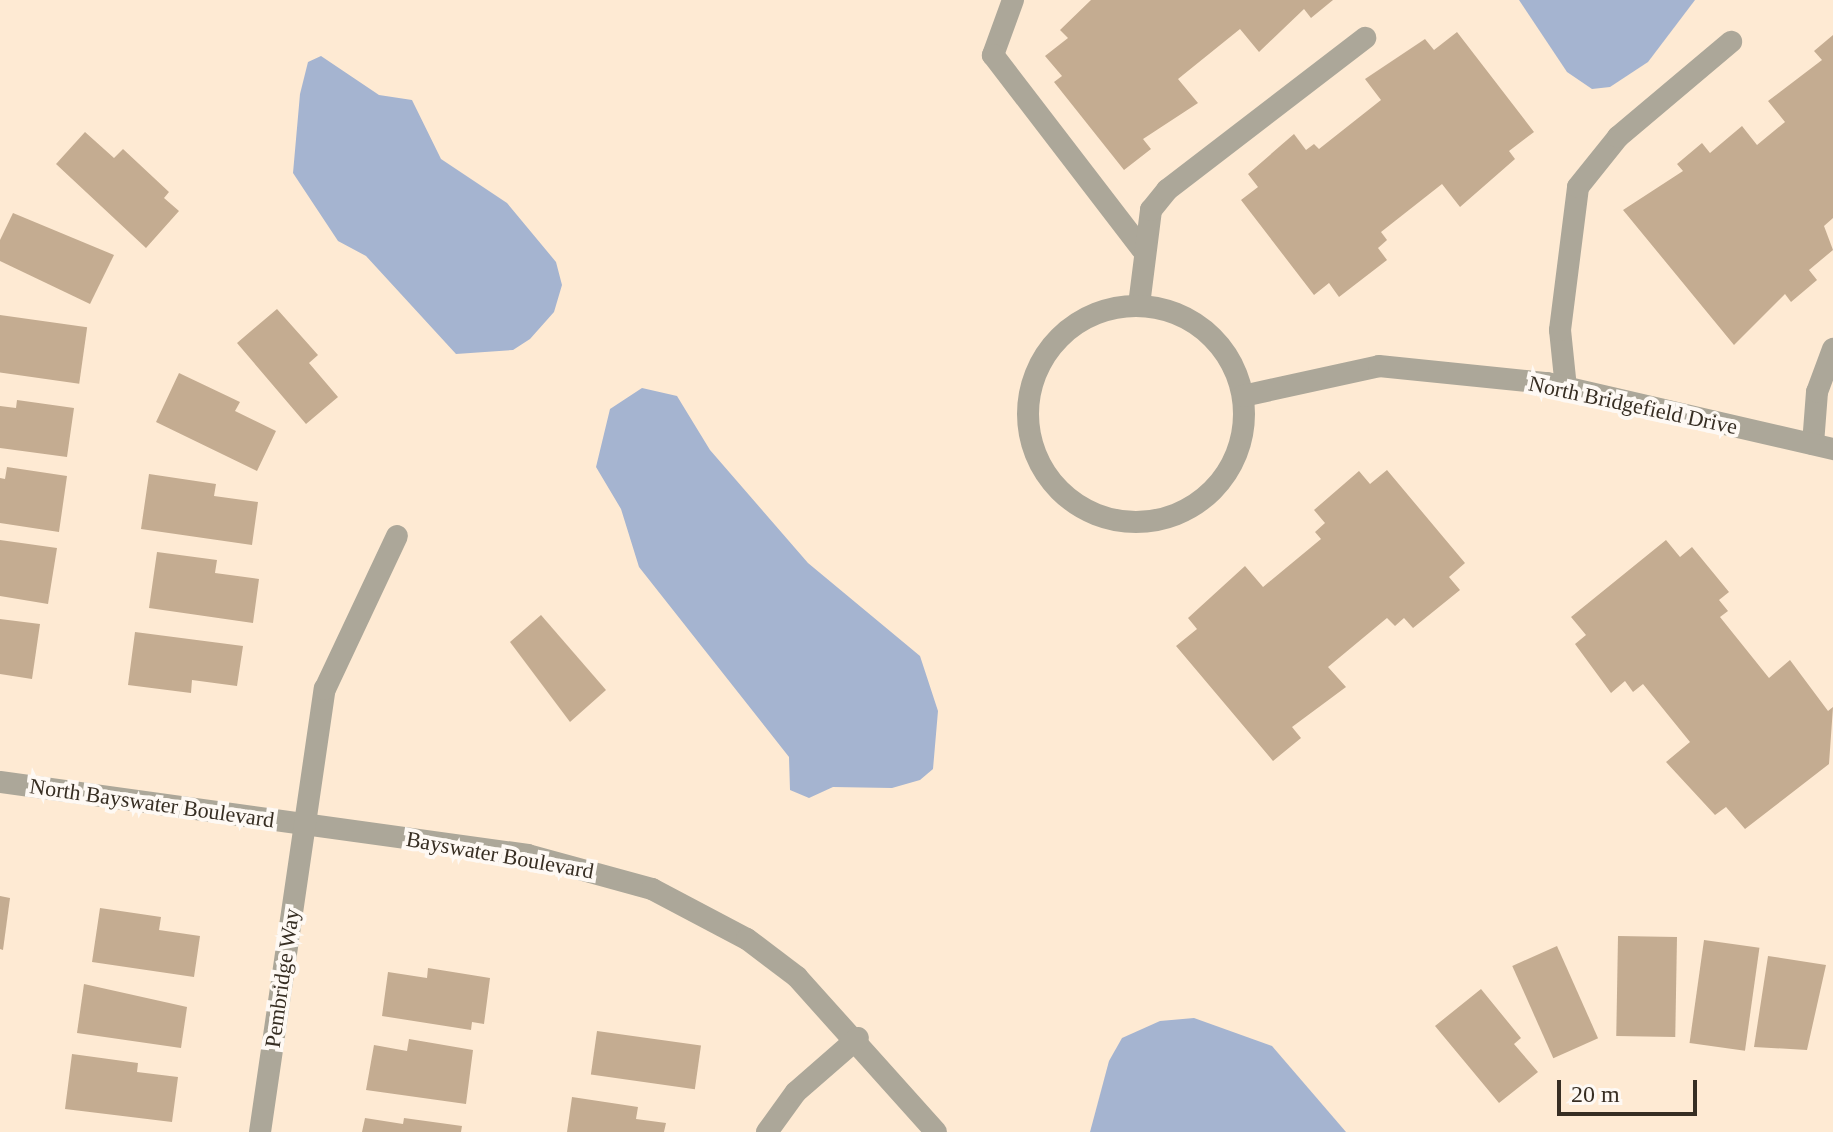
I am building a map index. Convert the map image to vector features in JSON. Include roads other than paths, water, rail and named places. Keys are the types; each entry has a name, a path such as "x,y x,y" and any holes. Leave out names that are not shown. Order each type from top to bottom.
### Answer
{"street":[{"path":"1013,0 993,55 1142,249"},
{"path":"1139,305 1142,249 1151,210 1167,190 1365,38"},
{"path":"1566,388 1560,330 1578,187 1618,137 1731,42"},
{"path":"1139,305 1175,312 1207,332 1230,361 1243,396 1243,432 1231,466 1209,494 1180,513 1146,522 1111,520 1078,506 1051,483 1034,452 1027,418 1032,382 1047,351 1072,326 1104,310 1139,305"},
{"path":"1823,446 1817,392 1833,349"},
{"name":"North Bridgefield Drive","path":"1243,396 1379,366 1566,388 1823,446"},
{"name":"Pembridge Way","path":"260,1132 325,689 397,536"},
{"name":"North Bayswater Boulevard","path":"0,782 303,824"},
{"name":"Bayswater Boulevard","path":"303,824 528,855 652,889 747,939 797,977 858,1038 936,1132"},
{"path":"767,1132 796,1092 858,1038"}],"water":[{"path":"1519,0 1695,0 1648,62 1610,87 1592,89 1567,72"},
{"path":"321,56 379,95 412,100 441,159 507,203 556,262 562,285 554,312 530,339 513,350 456,354 366,256 338,241 293,173 300,94 308,62"},
{"path":"642,388 677,396 710,450 808,563 920,656 938,711 933,769 920,780 892,788 833,787 809,798 790,790 789,757 639,567 621,509 596,467 610,409"},
{"path":"1194,1018 1272,1046 1346,1132 1090,1132 1109,1061 1122,1038 1160,1021"}]}
